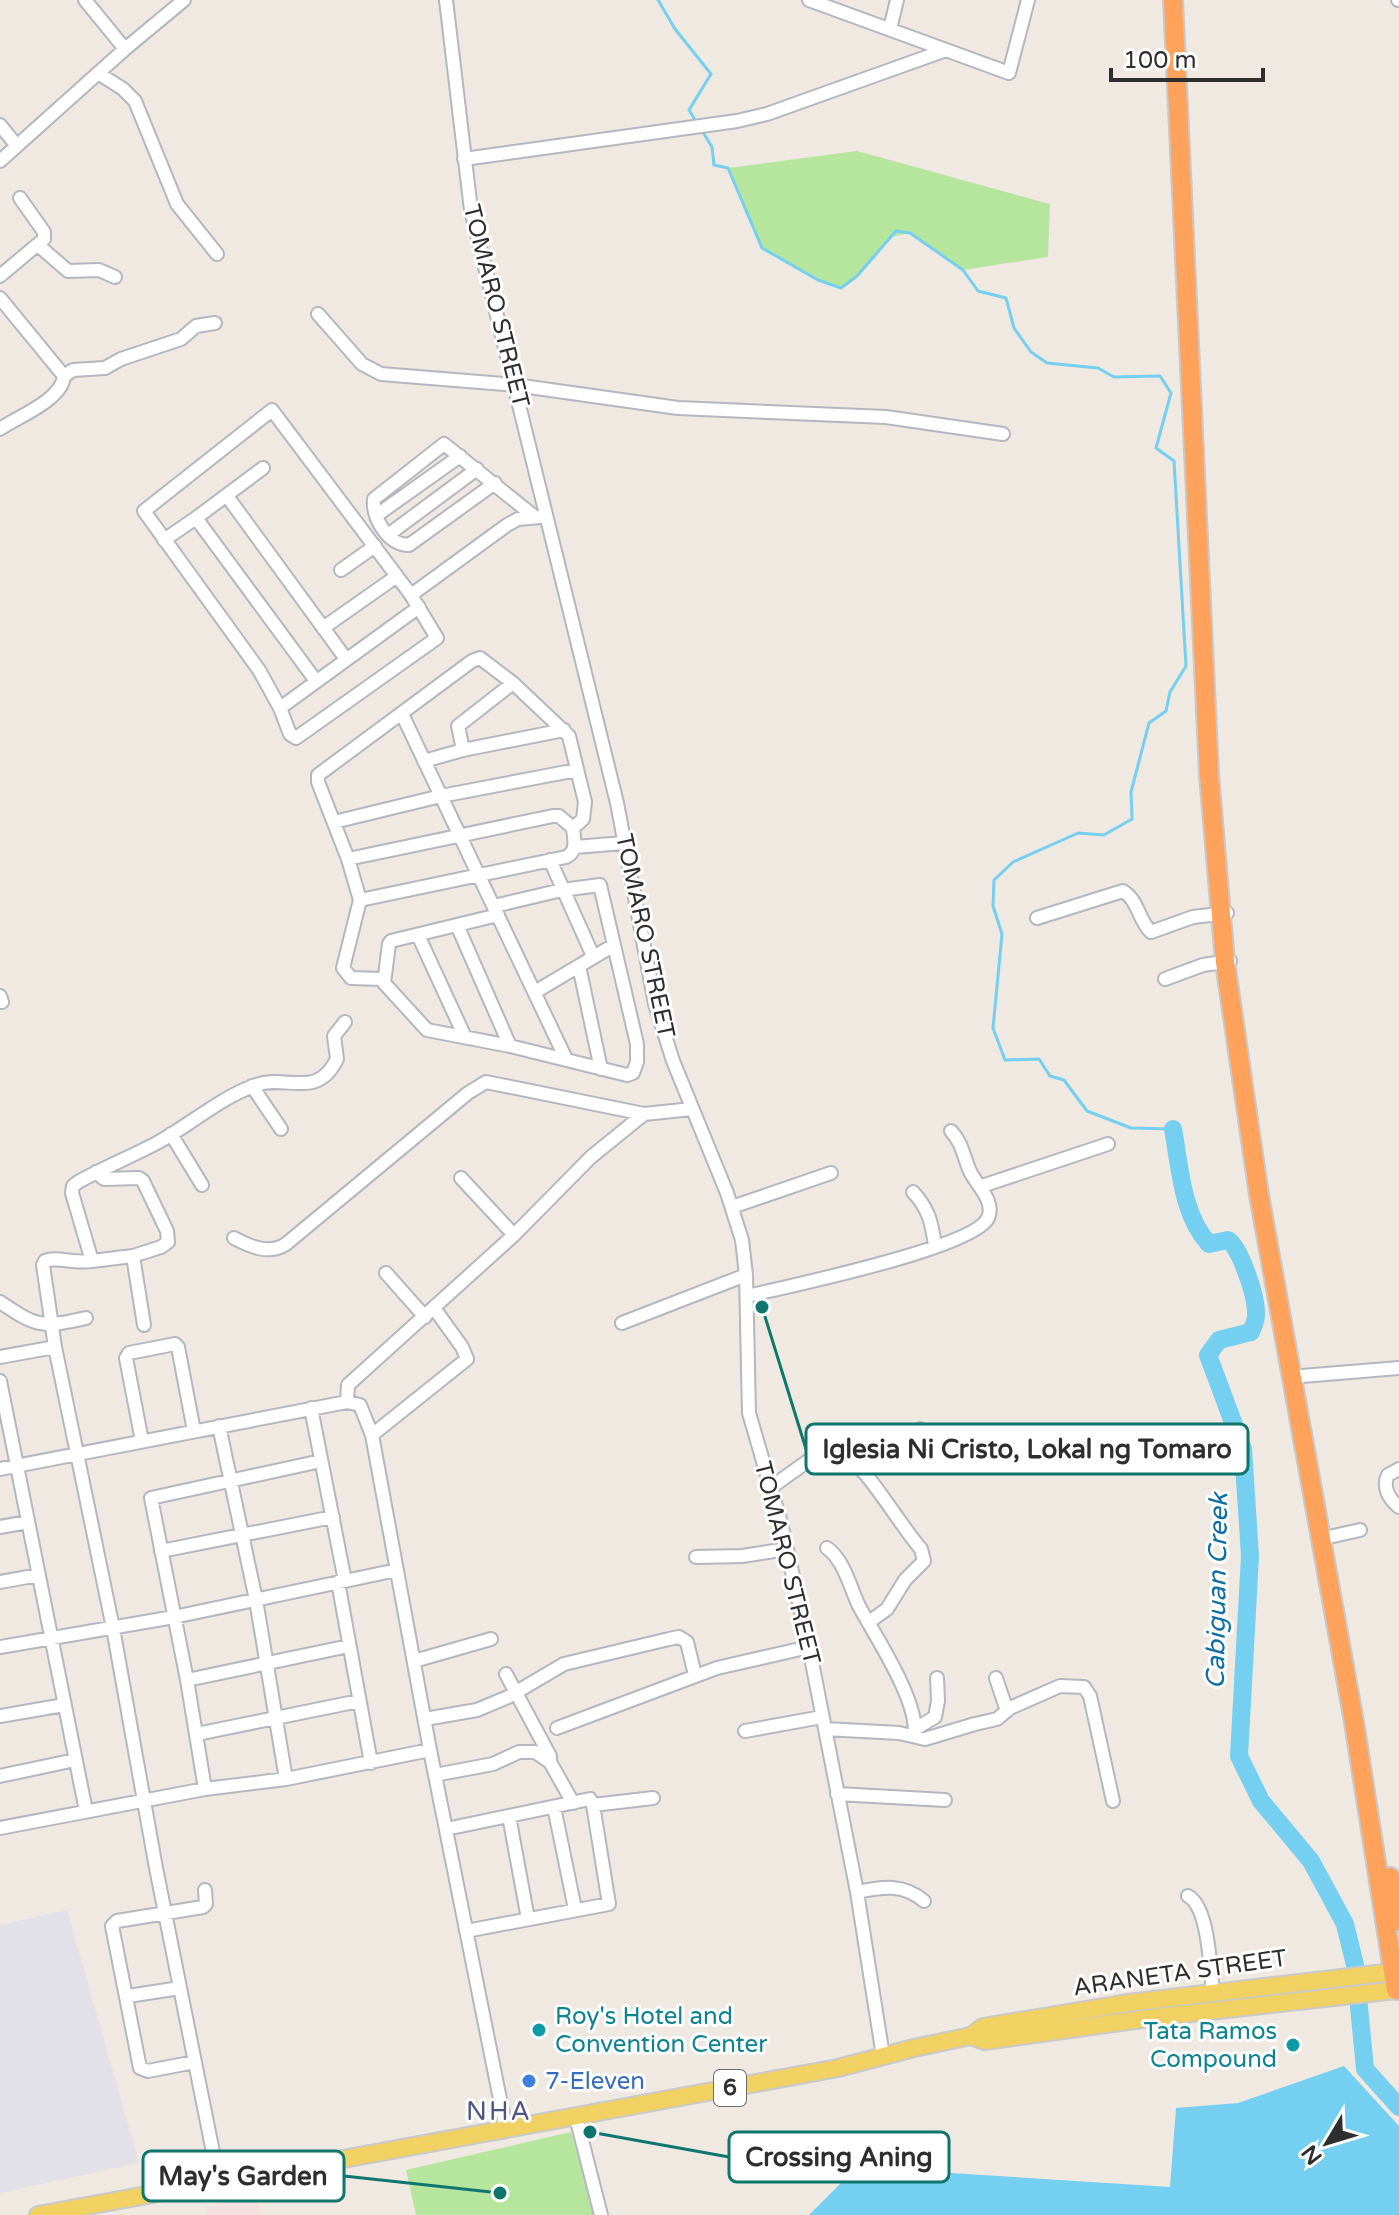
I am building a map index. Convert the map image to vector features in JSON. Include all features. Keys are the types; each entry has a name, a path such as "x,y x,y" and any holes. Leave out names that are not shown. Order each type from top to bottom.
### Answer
{"highway":[{"path":"1173,0 1203,569"},
{"path":"1181,0 1209,775 1229,961 1259,1195 1399,1921"},
{"path":"1324,1538 1397,1981"}],"main road":[{"name":"ARANETA STREET","path":"43,2215 838,2068 971,2036 983,2027 1128,2003 1347,1976 1368,1974 1397,1981"},
{"name":"ARANETA STREET","path":"971,2036 985,2041 1370,1992 1397,1981"}],"street":[{"path":"85,0 125,49"},
{"path":"0,161 184,0"},
{"name":"TOMARO STREET","path":"446,0 471,210 515,385 541,516 624,843 655,1004 673,1061 732,1207 742,1240 747,1296 749,1413 787,1549 809,1647 857,1892 883,2056"},
{"path":"809,0 1009,73 1028,0"},
{"path":"890,29 897,0"},
{"path":"464,159 737,121 767,114 946,50"},
{"path":"98,73 135,101 177,204 217,254"},
{"path":"0,125 17,146"},
{"path":"0,276 44,239 44,232 20,198"},
{"path":"38,245 68,271 99,270 115,277"},
{"path":"0,298 64,376 64,384 51,399 0,429"},
{"path":"318,314 362,364 381,374 515,385 678,408 886,417 1003,434"},
{"path":"64,376 73,370 105,368 121,359 181,339 196,326 215,323"},
{"path":"272,410 411,595 436,633 433,643 298,737 293,737 259,670 144,511 272,410"},
{"path":"495,483 409,545 396,543 388,535 373,508 374,499 444,444 541,516"},
{"path":"377,515 460,456"},
{"path":"164,540 263,468"},
{"path":"388,535 477,469"},
{"path":"227,496 346,659"},
{"path":"411,595 507,525 518,519 541,516"},
{"path":"196,518 316,681"},
{"path":"341,570 375,546"},
{"path":"323,628 397,576"},
{"path":"280,708 419,607"},
{"path":"382,979 389,944 396,939 457,925 562,890 600,885 632,1020 637,1062 633,1073 627,1075 510,1046 427,1030 382,979 351,978 343,968 360,900 318,775 476,659 484,659 564,730 571,743 585,810 583,819 573,828"},
{"path":"463,750 458,726 513,683"},
{"path":"402,714 566,1059"},
{"path":"424,761 564,730"},
{"path":"334,822 441,796 577,770"},
{"path":"348,859 553,816 559,816 573,828 575,847 571,854 360,900"},
{"path":"575,847 624,843"},
{"path":"550,860 593,956"},
{"path":"1037,918 1123,891 1133,898 1146,928 1151,932 1193,917 1224,914"},
{"path":"457,925 510,1046"},
{"path":"418,935 465,1037"},
{"path":"535,992 614,945"},
{"path":"1165,979 1203,965 1229,961"},
{"path":"579,966 601,1069"},
{"path":"92,1261 72,1193 73,1186 252,1086 265,1082 298,1084 319,1080 337,1059 334,1036 345,1022"},
{"path":"234,1238 258,1248 280,1248 468,1093 486,1082 644,1114 692,1109"},
{"path":"252,1086 281,1129"},
{"path":"347,1402 348,1385 514,1235 591,1157 644,1114"},
{"path":"747,1296 867,1268 955,1241 986,1221 990,1214 982,1186 970,1171 962,1145 951,1131"},
{"path":"171,1134 202,1185"},
{"path":"982,1186 1108,1144"},
{"path":"96,1172 104,1179 139,1178 143,1181 167,1231 168,1242 133,1256 72,1263 51,1258 43,1265 55,1347 113,1628 165,1913 219,2182"},
{"path":"732,1207 831,1173"},
{"path":"461,1178 514,1235"},
{"path":"913,1192 931,1217 935,1246"},
{"path":"133,1256 144,1325"},
{"path":"372,1435 467,1359 462,1347 430,1313 386,1273"},
{"path":"622,1323 746,1275"},
{"path":"0,1302 28,1321 51,1326 86,1318"},
{"path":"142,1441 126,1358 129,1353 157,1347 175,1344 178,1347 194,1431"},
{"path":"0,1357 55,1347"},
{"path":"1294,1376 1399,1368"},
{"path":"0,1381 3,1410 19,1465 86,1811"},
{"path":"0,1469 311,1408 347,1402 360,1405 372,1435 430,1750 506,2129"},
{"path":"311,1408 333,1517 349,1646 371,1763"},
{"path":"219,1426 268,1663 286,1779"},
{"path":"863,1472 920,1429"},
{"path":"770,1488 822,1451 836,1447 844,1451 863,1472 924,1556 924,1561 905,1580 887,1609 869,1622"},
{"path":"205,1789 151,1498 321,1461"},
{"path":"1399,1469 1388,1475 1385,1485 1391,1499 1399,1507"},
{"path":"161,1551 333,1517"},
{"path":"0,1527 28,1522"},
{"path":"1324,1538 1360,1530"},
{"path":"827,1548 839,1562 899,1682 910,1707 915,1732"},
{"path":"696,1557 742,1556 787,1549"},
{"path":"0,1647 174,1617 397,1570"},
{"path":"0,1582 39,1575"},
{"path":"425,1719 477,1710 516,1693 564,1664 679,1637 689,1648 695,1675"},
{"path":"414,1661 491,1639"},
{"path":"187,1680 349,1646"},
{"path":"557,1728 695,1675 809,1647"},
{"path":"506,1674 550,1756 550,1762"},
{"path":"915,1732 935,1717 937,1678"},
{"path":"996,1678 1007,1711"},
{"path":"745,1731 823,1723 915,1732 925,1739 990,1722 1060,1686 1072,1685 1088,1690 1113,1801"},
{"path":"197,1734 359,1701"},
{"path":"0,1716 64,1705"},
{"path":"0,1828 205,1789 286,1779 430,1750"},
{"path":"435,1775 493,1764 519,1752 535,1752 550,1762 573,1803"},
{"path":"0,1776 75,1760"},
{"path":"837,1794 945,1800"},
{"path":"593,1805 653,1798"},
{"path":"446,1829 590,1799 593,1805 609,1904 466,1931"},
{"path":"554,1807 575,1909"},
{"path":"509,1816 528,1919"},
{"path":"857,1892 896,1887 924,1901"},
{"path":"195,2062 142,2070 113,1923 203,1907 206,1904 205,1890"},
{"path":"1188,1896 1196,1902 1203,1918 1213,1992"},
{"path":"128,1996 180,1988"},
{"path":"576,2117 601,2215"}],"shaded area":[{"path":"67,1910 139,2163 0,2193 0,1925"},
{"path":"257,2197 261,2215 207,2215 206,2207"}],"green space":[{"path":"857,151 1050,204 1048,257 963,270 910,233 891,237 857,276 841,288 818,280 762,248 728,168"},
{"path":"571,2132 595,2215 416,2215 406,2170"}],"water":[{"path":"1344,2066 1399,2126 1399,2215 809,2215 857,2167 1170,2187 1176,2108 1238,2103"}],"waterway":[{"name":"Cabiguan Creek","path":"658,0 675,29 711,74 689,110 697,123"},
{"name":"Cabiguan Creek","path":"701,129 712,147 714,165 728,168 762,248 818,280 841,288 857,276 896,231 910,233 963,270 978,291 1006,298 1014,328 1031,352 1047,363 1098,368 1114,377 1160,376 1171,393 1156,448 1174,461 1186,666 1170,692 1166,711 1149,723 1131,792 1132,819 1104,835 1078,833 1013,862 994,880 993,906 1002,934 993,1028 1005,1060 1039,1059 1050,1076 1064,1080 1087,1111 1131,1128 1173,1129"},
{"name":"Cabiguan Creek","path":"1173,1129 1184,1190 1193,1219 1209,1244 1228,1240 1233,1245 1247,1274 1255,1305 1256,1318 1251,1332 1219,1340 1208,1355 1243,1449 1250,1556 1239,1756 1261,1801 1311,1861 1345,1924 1355,1965 1365,2069 1399,2107"}],"place":[{"name":"Iglesia Ni Cristo, Lokal ng Tomaro","path":"762,1307"},
{"name":"Roy's Hotel and Convention Center","path":"539,2030"},
{"name":"Tata Ramos Compound","path":"1293,2045"},
{"name":"7-Eleven","path":"529,2081"},
{"name":"Crossing Aning","path":"590,2132"},
{"name":"May's Garden","path":"500,2193"}],"district":[{"name":"NHA","path":"499,2111"}]}
